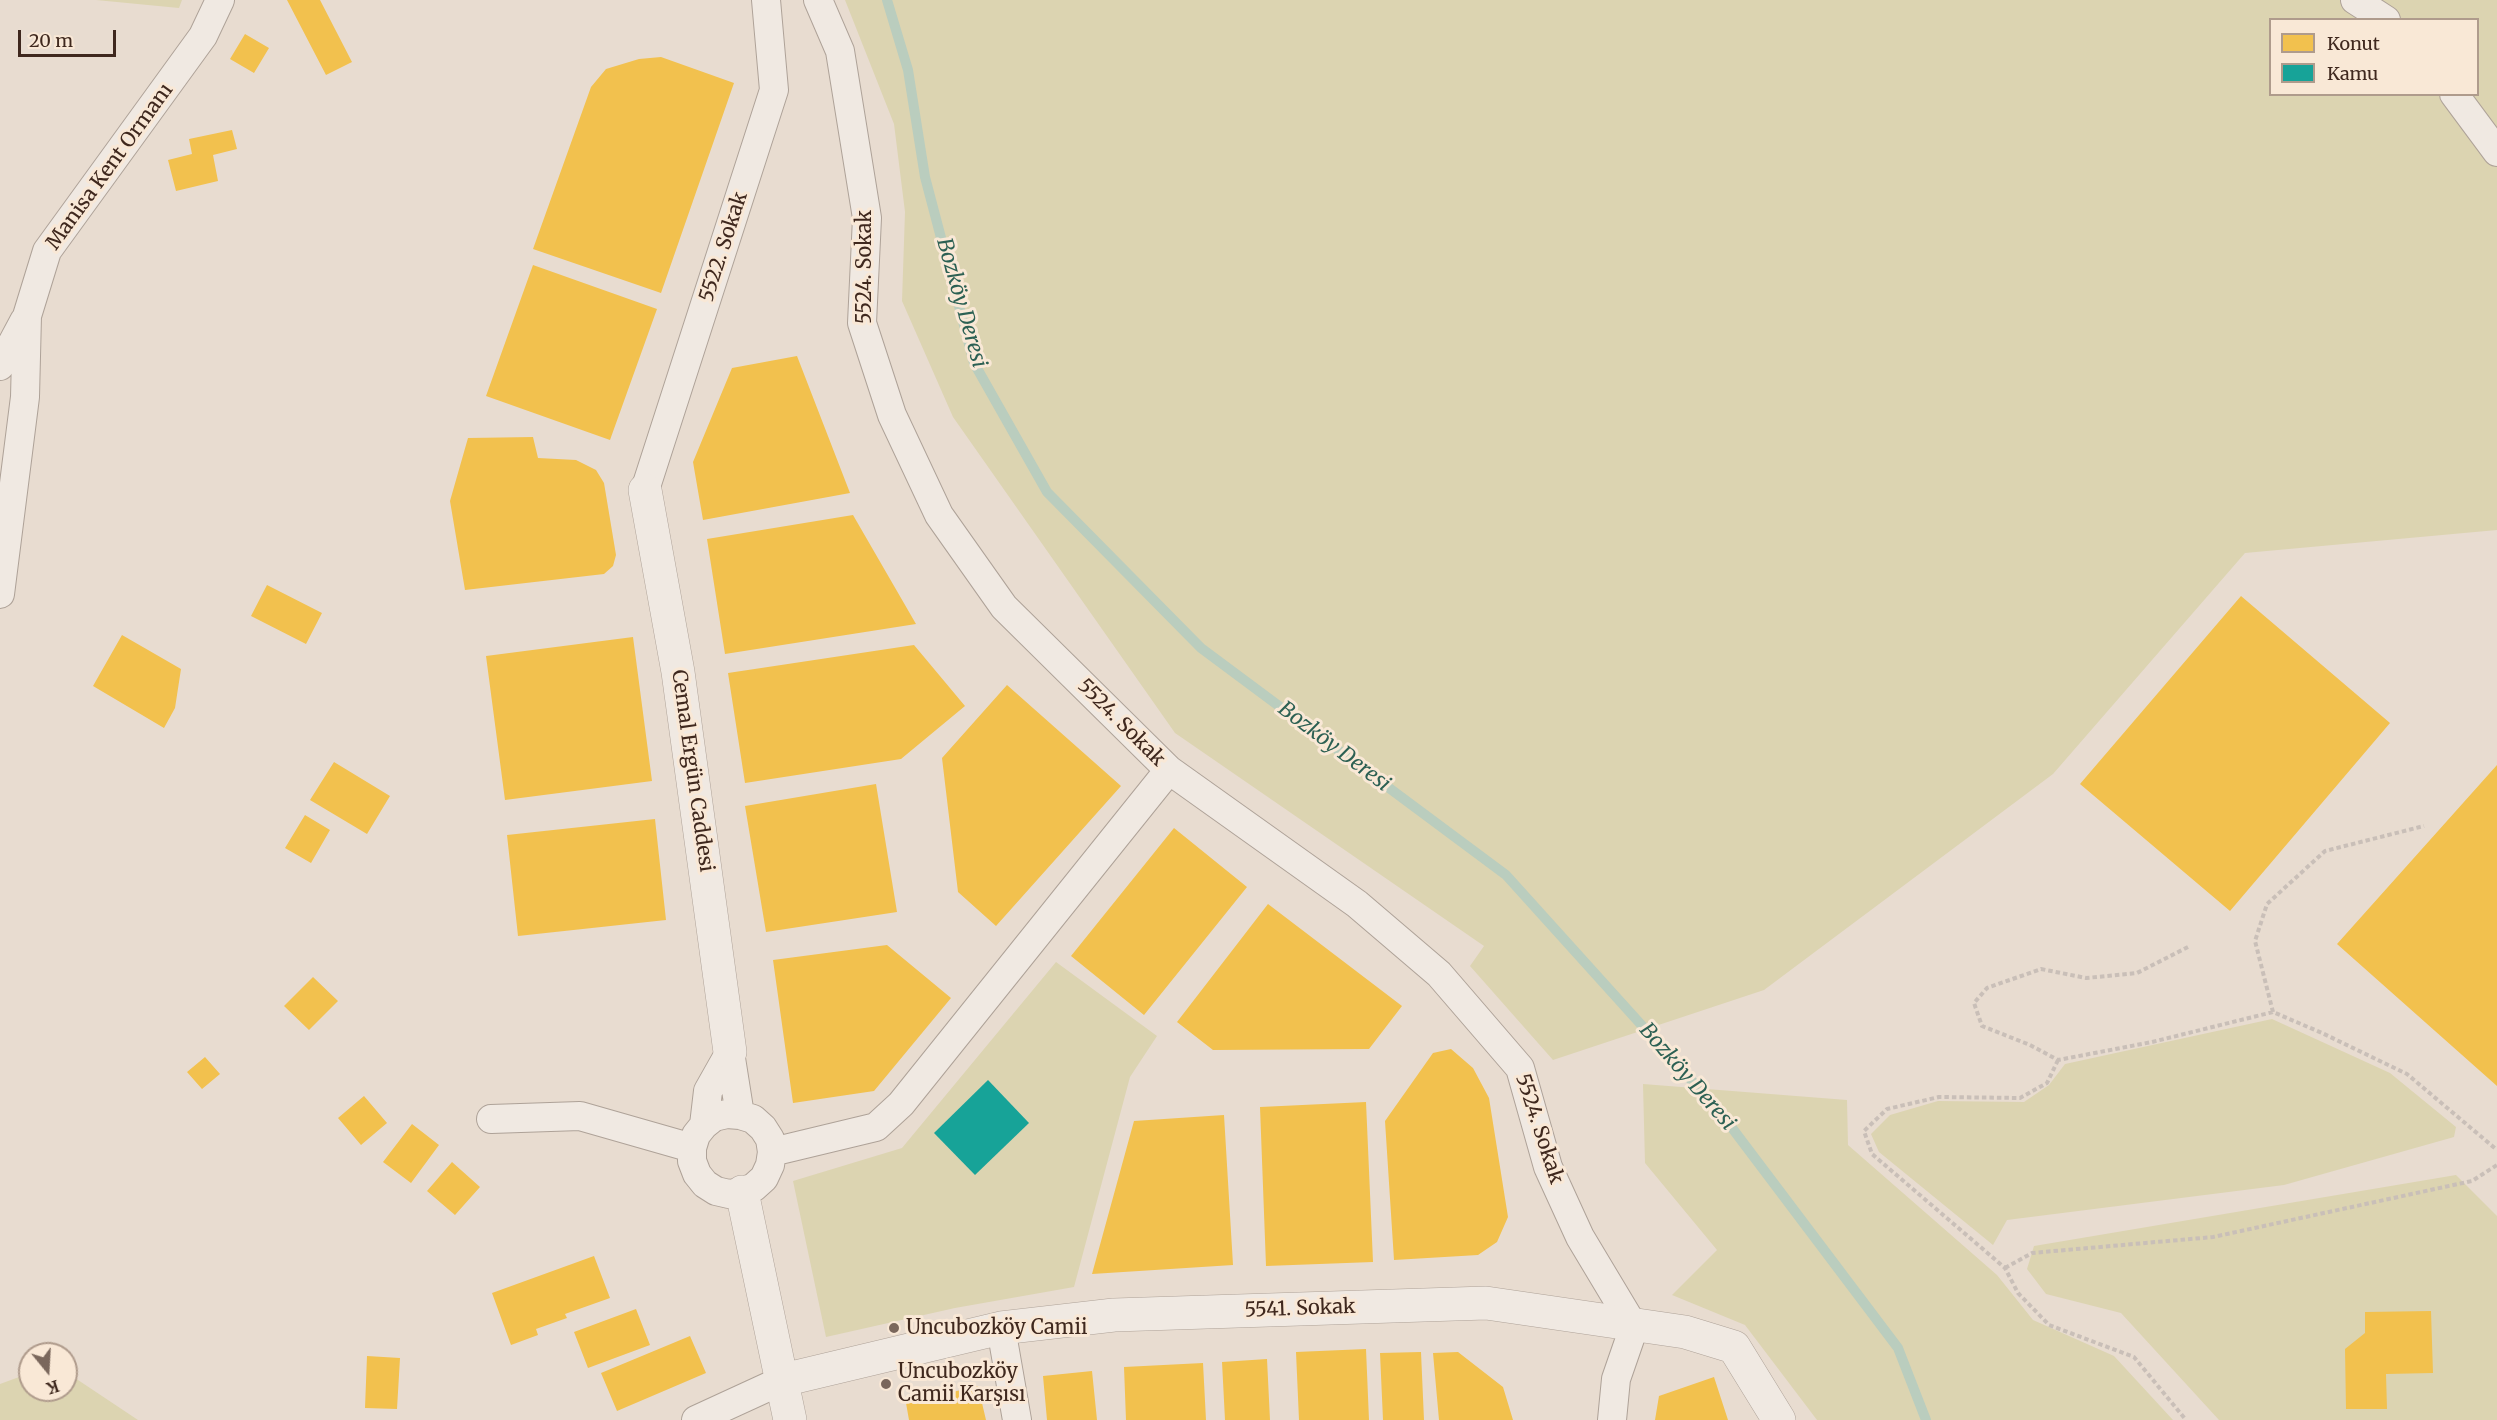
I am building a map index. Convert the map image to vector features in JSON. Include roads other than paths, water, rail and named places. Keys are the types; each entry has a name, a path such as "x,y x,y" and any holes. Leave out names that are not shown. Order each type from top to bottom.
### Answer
{"street":[{"name":"Manisa Kent Ormanı","path":"0,594 25,397 27,316 47,251 203,36 220,0"},
{"name":"5522. Sokak","path":"645,490 774,90 766,0"},
{"name":"5524. Sokak","path":"818,0 840,51 867,218 862,323 897,425 939,515 1004,607 1169,770 1357,904 1439,974 1520,1068 1548,1167 1580,1237 1634,1327"},
{"path":"2355,0 2383,18"},
{"path":"2455,96 2497,152"},
{"path":"0,366 27,316"},
{"name":"Cemal Ergün Caddesi","path":"645,490 678,672 740,1115"},
{"path":"772,1152 876,1126 901,1104 1169,770"},
{"path":"698,1136 714,1117 727,1114 753,1119 770,1139 772,1152 770,1166 764,1178 742,1192 729,1194 716,1191 705,1184 697,1174 692,1161 708,1091 730,1052"},
{"path":"491,1119 580,1116 698,1136"},
{"path":"742,1192 790,1420"},
{"name":"5541. Sokak","path":"783,1380 1001,1328 1114,1316 1486,1304 1634,1327 1685,1332 1734,1347 1779,1420"},
{"path":"1612,1420 1616,1379 1634,1327"},
{"path":"1001,1328 1017,1420"},
{"path":"696,1420 783,1380"}],"waterway":[{"name":"Bozköy Deresi","path":"887,0 908,70 925,177 974,363 1047,492 1201,648 1506,875 1720,1112 1898,1348 1926,1420"}],"place":[{"name":"Uncubozköy Camii","path":"894,1328"},
{"name":"Uncubozköy Camii Karşısı","path":"886,1384"}]}
